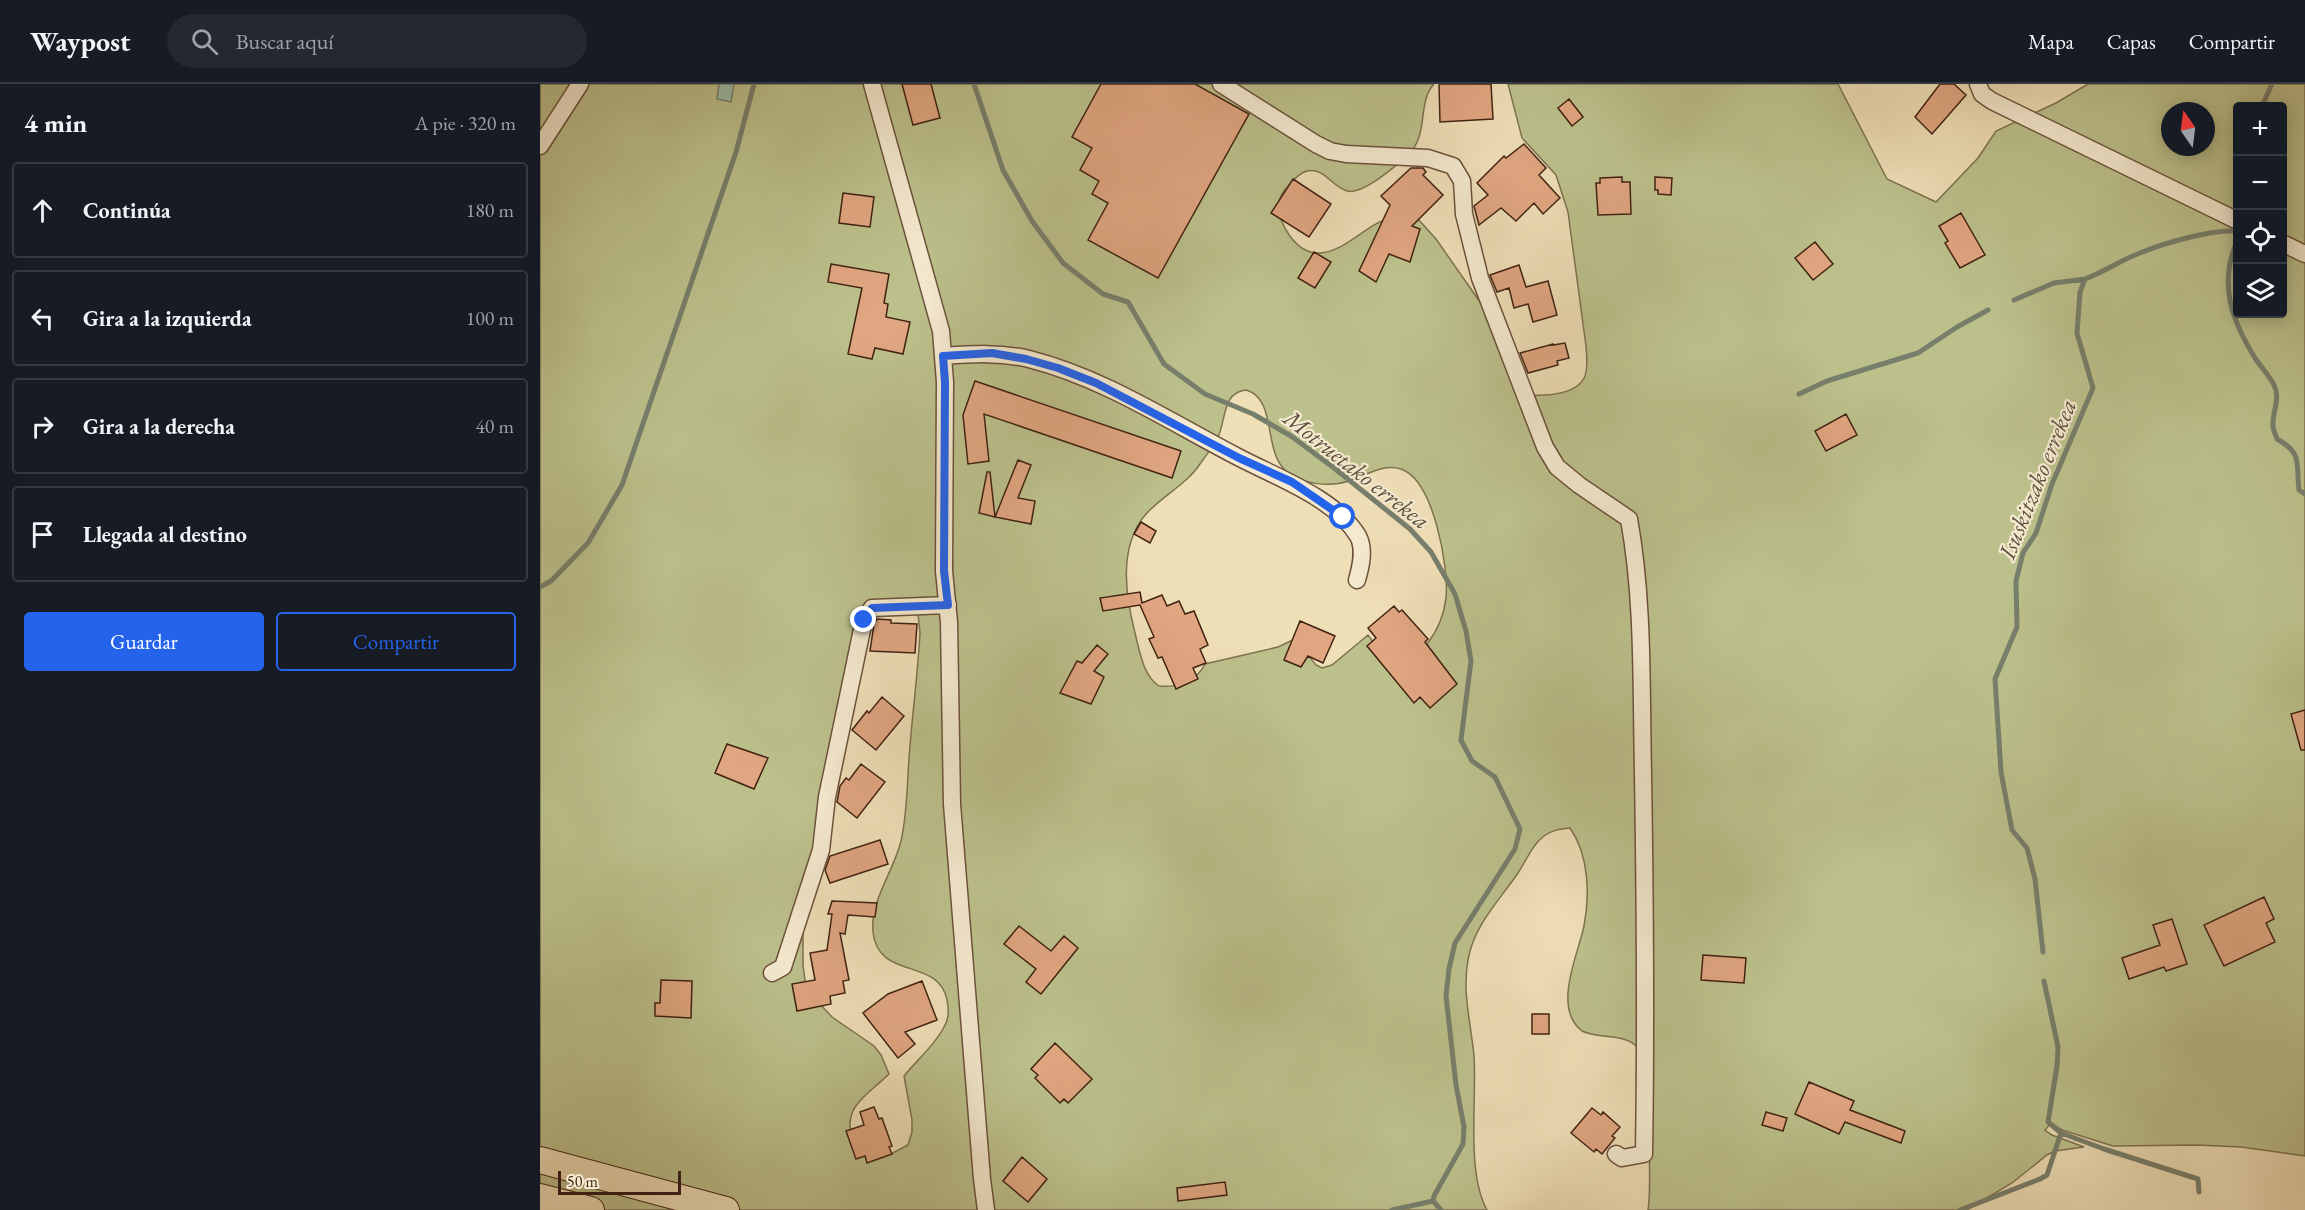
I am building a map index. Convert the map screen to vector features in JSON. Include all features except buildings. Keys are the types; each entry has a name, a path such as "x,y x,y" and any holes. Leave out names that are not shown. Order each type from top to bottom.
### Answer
{"highway":[{"path":"540,1160 726,1210"},
{"path":"540,1197 591,1210"}],"street":[{"path":"540,146 580,84"},
{"path":"872,84 940,331 943,356 945,382 944,571 948,605 952,804 986,1210"},
{"path":"1221,84 1244,96 1330,151 1346,154 1428,158 1453,166 1462,181 1464,214 1480,278 1545,447 1557,466 1579,485 1629,519 1633,542 1641,652 1646,999 1644,1154 1622,1158 1616,1154"},
{"path":"1978,84 1982,94 1992,101 2233,219"},
{"path":"2287,245 2305,254"},
{"path":"943,356 992,353 1058,368 1096,383 1239,458 1292,482 1343,517 1359,538 1363,561 1358,580"},
{"path":"772,973 783,967 821,850 827,797 864,620 872,608 948,605"}],"shaded area":[{"path":"540,84 1434,84 1426,100 1418,140 1405,158 1377,180 1353,191 1342,189 1318,172 1304,172 1285,189 1281,196 1279,212 1285,228 1296,243 1310,252 1318,253 1328,252 1346,244 1382,221 1391,218 1418,219 1436,239 1487,312 1532,395 1539,395 1562,393 1576,387 1581,382 1587,369 1586,346 1568,212 1556,175 1522,138 1508,84 1838,84 1887,179 1936,202 1978,158 1996,131 2056,103 2088,84 2305,84 2305,1156 2241,1147 2113,1146 2062,1130 2051,1123 2045,1130 2084,1147 2055,1151 2047,1155 2012,1183 1967,1210 1648,1210 1650,1176 1648,1124 1644,1073 1640,1055 1635,1045 1629,1041 1582,1031 1573,1021 1569,1009 1570,981 1584,926 1587,901 1586,876 1581,850 1570,828 1550,832 1536,844 1481,924 1468,960 1466,996 1475,1074 1474,1156 1481,1194 1487,1210 540,1210","holes":["1246,390 1256,395 1262,404 1279,463 1293,476 1317,484 1349,481 1388,468 1401,469 1413,476 1431,507 1445,567 1446,598 1442,616 1427,644 1434,663 1387,660 1368,635 1332,665 1322,668 1316,665 1295,639 1278,647 1205,664 1192,679 1173,686 1159,686 1150,677 1141,657 1129,606 1126,574 1131,542 1146,514 1188,478 1205,458 1218,437 1229,402 1238,392","914,609 918,614 920,633 903,830 898,852 875,909 873,932 877,947 886,957 897,964 933,978 942,987 948,1010 947,1021 940,1034 904,1076 912,1132 908,1145 891,1154 852,1136 850,1126 854,1109 866,1094 889,1074 881,1055 874,1046 832,1017 806,989 803,965 803,925 869,617"]},
{"path":"719,84 734,84 731,102 717,99"}],"waterway":[{"path":"540,587 551,581 588,543 622,485 736,152 754,84"},
{"name":"Motruetako errekea","path":"974,84 1003,170 1032,221 1063,263 1103,294 1128,302 1164,364 1205,394 1253,414 1291,436 1410,529 1431,552 1455,594 1466,631 1471,661 1461,740 1472,761 1495,777 1520,829 1515,849 1455,943 1449,969 1446,996 1456,1085 1464,1127 1463,1144 1433,1201 1392,1210"},
{"name":"Isuskitzako errekea","path":"2264,102 2272,84"},
{"name":"Isuskitzako errekea","path":"2043,952 2035,879 2027,848 2012,830 2001,772 1995,679 2017,627 2016,581 2023,553 2036,533 2052,484 2093,388 2077,333 2080,292 2085,279 2150,249 2202,234 2233,231"},
{"path":"2233,252 2228,286 2234,315 2255,358 2276,390 2273,429 2277,439 2295,454 2299,490 2305,494"},
{"path":"2014,300 2054,283 2085,279"},
{"path":"1799,394 1827,381 1918,353 1988,310"},
{"name":"Isuskitzako errekea","path":"1960,1210 2047,1175 2061,1133 2048,1122 2058,1047 2044,981"},
{"path":"2061,1133 2198,1179 2199,1192"},
{"path":"1433,1201 1441,1210"}],"route":[{"path":"864,620 872,608 948,605 944,571 945,382 943,356 992,353 1026,359 1058,368 1096,383 1239,458 1292,482 1343,517"}]}
